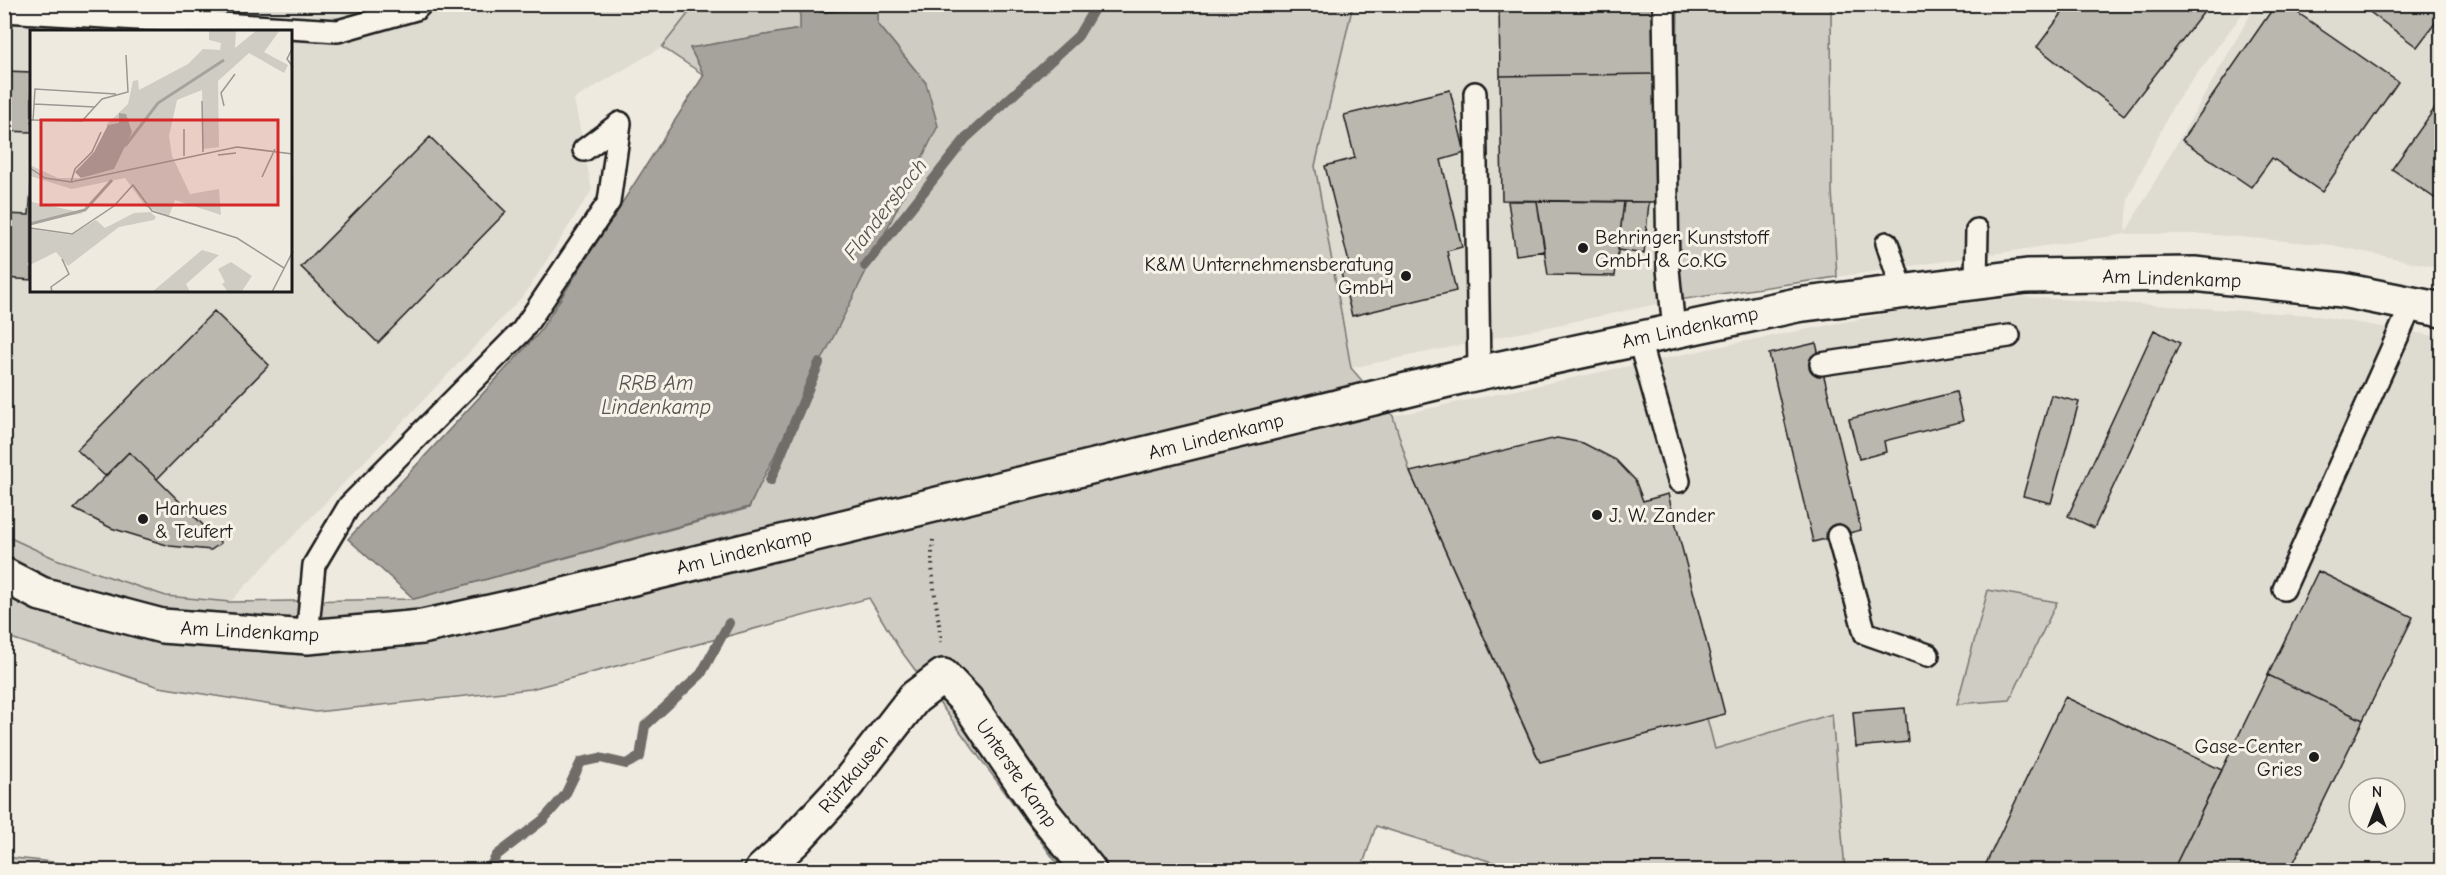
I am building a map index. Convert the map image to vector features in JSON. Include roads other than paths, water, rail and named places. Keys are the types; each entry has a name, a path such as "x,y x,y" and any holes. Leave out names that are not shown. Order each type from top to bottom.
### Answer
{"street":[{"name":"Am Lindenkamp","path":"4,575 41,594 162,626 307,637 422,627 535,602 1479,373 1638,337 1797,305 2027,276 2194,274 2342,290 2427,307"},
{"name":"Rützkausen","path":"762,870 795,840 847,784 914,698 943,676"},
{"name":"Unterste Kamp","path":"943,676 967,701 1041,810 1089,870"}],"lane":[{"path":"4,11 338,31 416,9 421,4"},
{"path":"1665,4 1668,269 1674,330"},
{"path":"1475,93 1479,373"},
{"path":"307,637 314,565 349,506 522,331 609,202 620,123 584,150"},
{"path":"1976,282 1977,230"},
{"path":"1887,243 1903,292"},
{"path":"2284,589 2427,307"},
{"path":"1821,364 2009,336"},
{"path":"1638,337 1679,482"},
{"path":"1838,536 1865,633 1928,656"}],"water":[{"name":"RRB Am Lindenkamp","path":"800,5 878,5 878,24 926,83 938,126 749,507 414,599 348,539 538,334 704,75 690,48 800,29"}],"waterway":[{"name":"Flandersbach","path":"865,266 966,138 1078,36 1097,4"},
{"name":"Flandersbach","path":"770,481 819,363"},
{"name":"Flandersbach","path":"488,870 497,855 543,820 565,795 581,762 600,758 626,764 640,757 645,726 701,674 729,623"}],"place":[{"name":"Behringer Kunststoff GmbH & Co.KG","path":"1583,248"},
{"name":"K&M Unternehmensberatung GmbH","path":"1406,276"},
{"name":"J. W. Zander","path":"1597,515"},
{"name":"Harhues & Teufert","path":"143,519"},
{"name":"Gase-Center Gries","path":"2314,757"}]}
